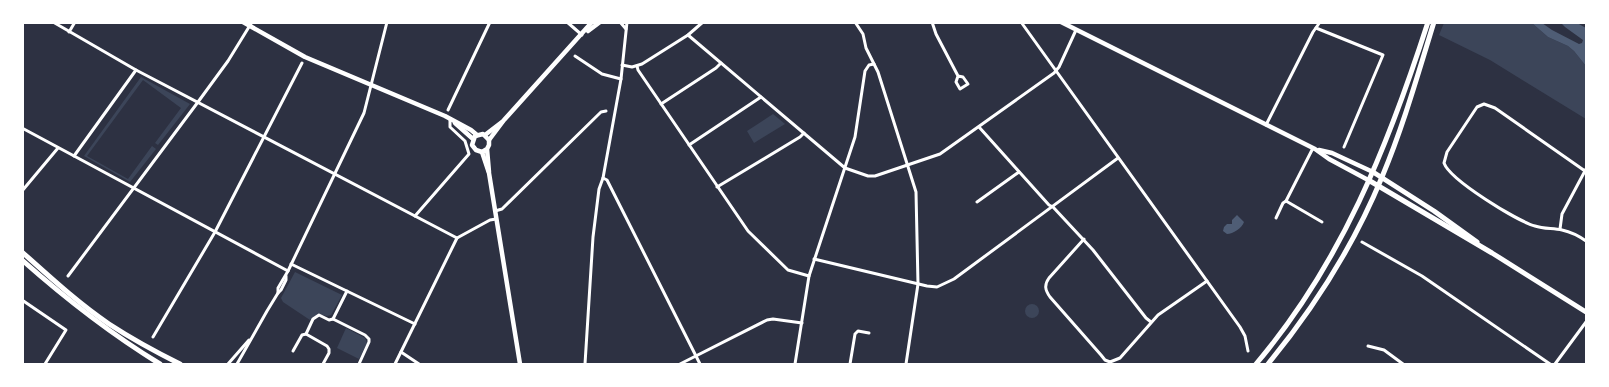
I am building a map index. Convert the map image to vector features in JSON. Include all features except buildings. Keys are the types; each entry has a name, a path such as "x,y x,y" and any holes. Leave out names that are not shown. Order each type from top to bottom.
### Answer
{"main road":[{"path":"1256,364 1292,318 1346,231 1370,181 1413,69 1428,22"},
{"path":"1268,364 1288,340 1324,287 1347,248 1378,186 1400,130 1434,22"},
{"path":"1373,172 1492,253"},
{"path":"1370,181 1492,253 1586,312"},
{"path":"22,252 66,291 108,323 146,347 180,364"},
{"path":"22,260 50,285 104,327 160,364"}],"street":[{"path":"53,22 136,70 458,238"},
{"path":"68,31 75,22"},
{"path":"243,22 305,56 451,119 477,135 485,135 504,120"},
{"path":"237,364 244,355 251,338 278,293 278,288 292,264 364,113 387,22"},
{"path":"448,110 490,22"},
{"path":"567,22 582,35"},
{"path":"520,364 496,219 487,149 489,140 504,120 592,22"},
{"path":"582,35 600,22"},
{"path":"620,22 626,30"},
{"path":"585,364 593,237 599,188 603,178 621,79 627,22"},
{"path":"622,65 637,66 642,64 688,35 703,22"},
{"path":"855,22 863,34 866,48 878,72 916,192 918,284 906,364"},
{"path":"932,22 936,34 958,76"},
{"path":"1021,22 1240,327 1245,336 1248,350"},
{"path":"1061,22 1266,125 1314,148 1332,153 1373,172"},
{"path":"1266,125 1320,22"},
{"path":"68,276 228,61 251,25"},
{"path":"1316,28 1384,55 1344,147"},
{"path":"688,35 845,168 868,176 874,176 940,154 979,127 1056,71 1076,30"},
{"path":"575,56 602,74 621,79"},
{"path":"153,337 215,232 302,63"},
{"path":"661,104 721,63"},
{"path":"796,364 808,276 855,136 865,72 869,66 874,64"},
{"path":"637,66 748,231 788,270 808,276"},
{"path":"74,156 136,70"},
{"path":"689,145 762,97"},
{"path":"1560,229 1562,214 1586,170 1495,108 1484,104 1477,107 1447,152 1444,163 1448,171 1488,201 1523,222 1536,227 1560,229 1586,241"},
{"path":"495,211 502,209 601,112 606,110"},
{"path":"451,119 473,139 474,148 482,152 489,173"},
{"path":"415,216 469,154 465,141 450,127 451,119"},
{"path":"979,127 1049,205 1084,239 1151,322"},
{"path":"22,128 134,187 287,273"},
{"path":"717,187 804,133"},
{"path":"473,139 477,135"},
{"path":"485,135 489,140"},
{"path":"22,191 58,148"},
{"path":"1314,148 1329,159 1370,181"},
{"path":"1276,218 1314,148"},
{"path":"482,152 487,149"},
{"path":"814,259 918,284 937,286 947,283 1119,158"},
{"path":"977,202 1019,172"},
{"path":"603,178 607,180 700,364"},
{"path":"1286,201 1322,222"},
{"path":"395,364 458,238 490,220 496,219"},
{"path":"1084,239 1046,282 1045,286 1047,293 1105,360 1110,362 1120,358 1158,315 1207,281"},
{"path":"1362,242 1422,276 1550,364"},
{"path":"292,264 415,324"},
{"path":"333,319 347,291"},
{"path":"22,300 66,330 45,364"},
{"path":"293,351 302,335 306,334 316,316 319,315 329,320 333,319 370,339 359,364"},
{"path":"680,364 767,320 773,319 802,323"},
{"path":"1555,364 1586,322"},
{"path":"850,364 855,334 858,331 869,333"},
{"path":"306,334 329,349 323,364"},
{"path":"228,364 251,338"},
{"path":"1368,346 1384,350 1403,364"},
{"path":"401,352 419,364"}],"shaded area":[{"path":"1444,23 1532,23 1548,37 1568,46 1586,66 1586,119 1490,60 1439,35"},
{"path":"1532,23 1542,23 1579,44 1583,40 1561,23 1577,23 1586,28 1586,66 1568,46 1548,37"},
{"path":"141,77 190,104 158,145 155,143 181,108 143,80 87,156 128,179 152,146 156,149 130,182 84,156"},
{"path":"773,114 785,124 754,143 747,131"},
{"path":"1237,215 1244,222 1243,224 1237,230 1227,234 1223,231 1224,227 1227,224 1232,224 1232,220"},
{"path":"295,272 342,295 331,315 318,314 310,320 283,302 281,298"},
{"path":"1032,304 1037,306 1039,311 1037,316 1032,318 1027,316 1025,311 1027,306"},
{"path":"346,328 365,338 367,343 359,359 337,348"}]}
